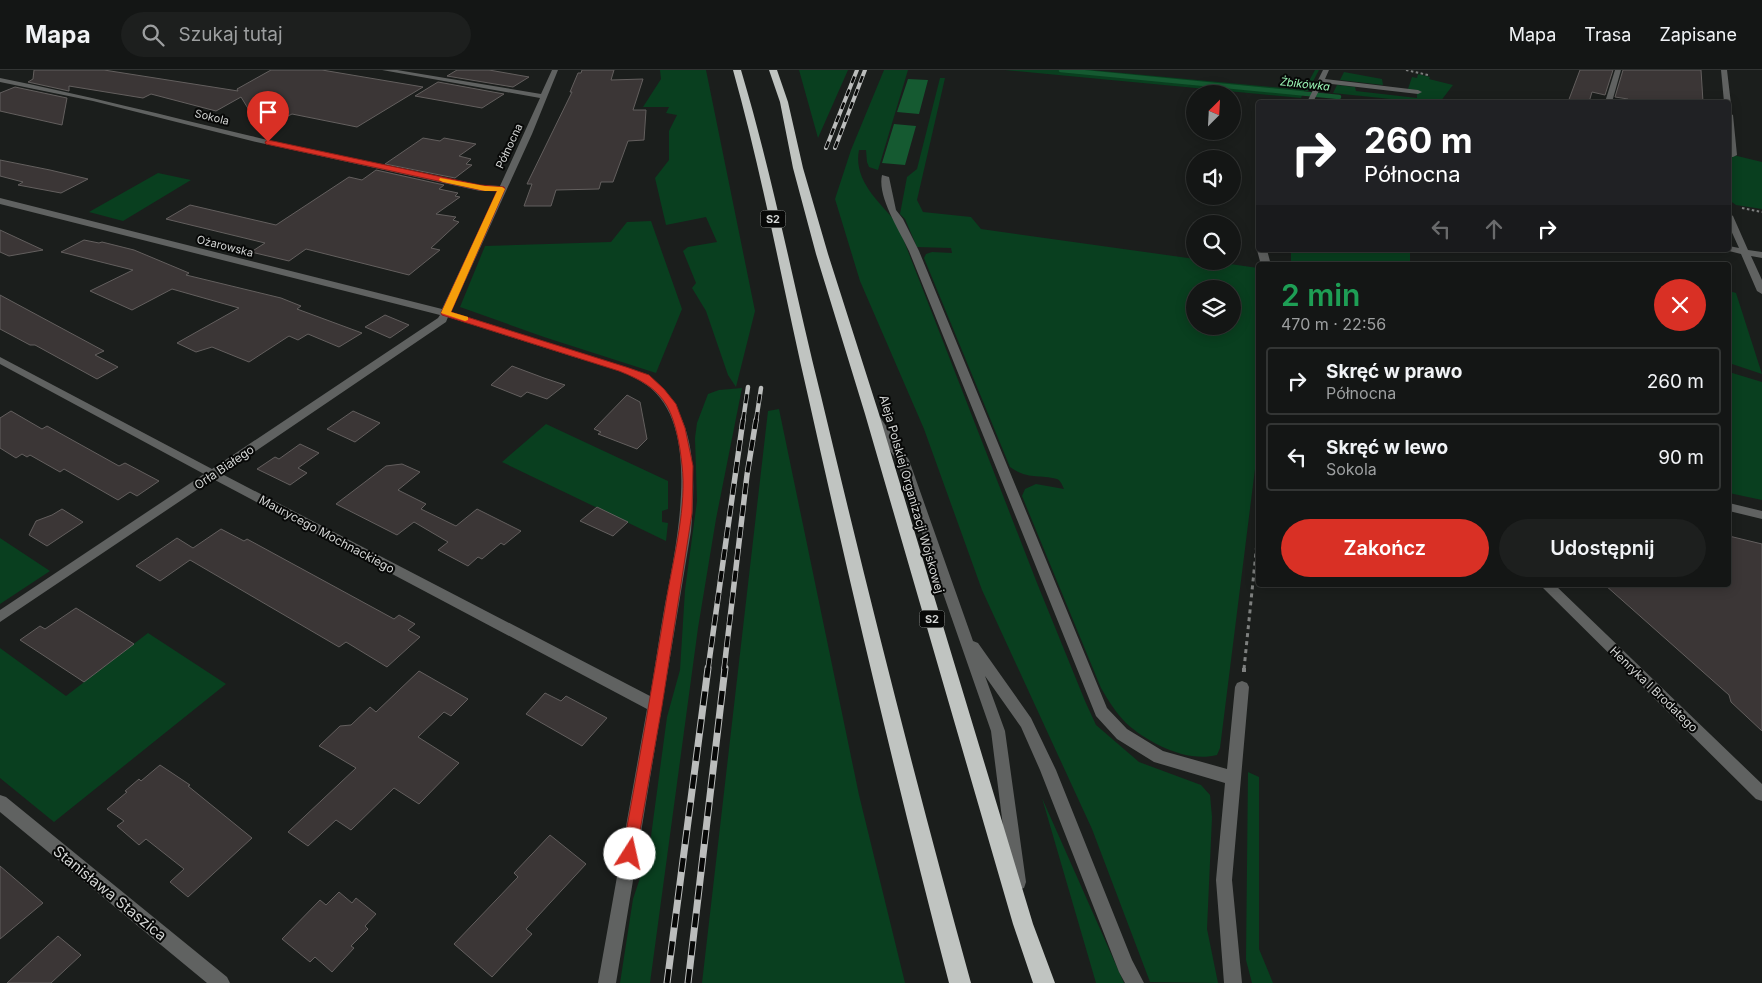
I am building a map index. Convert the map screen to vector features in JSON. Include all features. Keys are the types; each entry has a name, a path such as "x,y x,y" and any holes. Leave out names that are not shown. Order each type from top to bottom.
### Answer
{"highway":[{"name":"S2","path":"737,70 748,107 798,331 885,692 960,983"},
{"name":"Aleja Polskiej Organizacji Wojskowej","path":"773,70 784,102 798,168 820,245 1023,924 1044,983"}],"street":[{"path":"385,70 528,95 544,96"},
{"name":"Północna","path":"446,313 555,70"},
{"path":"1311,100 1326,70"},
{"path":"1609,100 1618,70"},
{"path":"1724,70 1728,100"},
{"name":"Sokola","path":"0,80 93,99 252,139 480,188 502,189"},
{"path":"1320,82 1418,92"},
{"path":"1731,135 1733,155"},
{"path":"884,177 892,210 899,219 914,252 1101,712 1122,734 1159,757 1234,778"},
{"name":"Ożarowska","path":"0,201 446,313 623,369 645,378 661,391 672,407 680,428 688,466 686,513 656,706 606,983"},
{"path":"1731,222 1738,241 1746,252 1762,291"},
{"path":"1731,249 1762,255"},
{"name":"Orła Białego","path":"0,617 433,327 442,320 446,313"},
{"name":"Maurycego Mochnackiego","path":"0,360 212,474 656,706"},
{"path":"872,414 903,460 998,731 1023,924"},
{"path":"1731,507 1762,515"},
{"name":"Henryka I Brodatego","path":"1549,587 1762,794"},
{"path":"964,634 1026,723 1048,770 1125,966 1135,983"},
{"path":"1233,983 1224,880 1242,686"},
{"name":"Stanisława Staszica","path":"0,802 221,983"}],"path":[{"path":"1406,70 1428,75"},
{"path":"1736,208 1762,212"},
{"path":"1242,686 1256,552"}],"shaded area":[{"path":"660,70 706,70 755,311 736,387 728,375 706,311 692,288 696,283 683,251 688,247 717,242 706,217 666,225 655,178 669,160 669,131 677,115 666,113 669,107 643,107 661,79"},
{"path":"799,70 848,70 818,138"},
{"path":"884,70 908,70 878,170 869,167 866,150 859,150 858,161 860,171 875,199 897,223 1037,583 1096,725 1139,762 1201,785 1210,795 1212,817 1207,929 1218,983 1150,982 1092,829 982,590 924,429 860,281 835,199 851,150"},
{"path":"1005,70 1091,70 1304,90 1315,70 1319,70 1308,91 1304,91 1301,98 1241,92 1241,85 1186,85 1186,87"},
{"path":"1344,72 1382,79 1383,85 1340,80"},
{"path":"1418,74 1453,85 1442,100 1400,100 1333,93 1337,85 1355,87 1356,91 1417,98 1417,90 1408,89 1412,77 1417,78"},
{"path":"940,78 945,78 917,200 923,212 971,217 981,229 1186,258 1186,270 1241,270 1241,266 1256,268 1256,461 1220,748 1217,755 1205,757 1181,754 1145,738 1122,719 1101,688 1022,496 1025,489 1036,484 1064,489 1057,479 1023,474 1010,467 924,258 926,254 932,252 952,253 951,248 917,247 905,219 900,214 907,177 917,169"},
{"path":"908,79 928,80 919,114 897,112"},
{"path":"894,124 916,126 905,165 882,163"},
{"path":"1731,154 1762,162 1762,209 1736,205 1731,201"},
{"path":"158,173 191,180 123,221 89,212"},
{"path":"651,221 682,309 656,373 544,337 460,307 485,246 611,242 627,222"},
{"path":"1291,252 1410,252 1410,262 1291,262"},
{"path":"1731,292 1736,293 1762,374 1731,364"},
{"path":"1731,373 1762,382 1762,500 1731,493"},
{"path":"742,388 716,519 698,628 650,983 620,983 633,899 649,851 667,717 680,670 685,590 697,501 695,438 697,423 708,394 719,390"},
{"path":"779,409 859,795 905,983 702,983 768,411"},
{"path":"546,424 668,481 668,509 662,511 662,522 668,523 666,541 502,462"},
{"path":"0,538 50,571 0,604"},
{"path":"148,633 226,684 54,822 0,778 0,648 66,696"},
{"path":"1248,772 1259,777 1259,949 1273,983 1252,983 1246,960"},
{"path":"1042,798 1124,983 1096,983"}],"building":[{"path":"34,70 104,70 238,91 237,89 271,70 322,70 423,87 357,127 292,114 288,116 249,110 241,97 216,111 151,94 143,98 69,86 69,91 28,82 33,79"},
{"path":"457,70 489,70 529,77 513,87 447,76"},
{"path":"582,70 614,70 611,80 643,79 633,110 646,110 644,140 628,141 613,182 601,182 599,189 556,190 551,206 524,206 532,184 527,184 572,92 570,92 578,73 581,73"},
{"path":"1580,70 1613,70 1605,95 1592,92 1590,100 1569,100"},
{"path":"1623,70 1701,70 1703,100 1628,100 1615,97"},
{"path":"438,82 504,94 482,108 415,96"},
{"path":"15,87 67,98 62,125 0,111 0,93"},
{"path":"423,138 440,141 444,138 476,144 459,156 471,159 466,164 472,165 455,178 385,164"},
{"path":"0,160 88,179 61,193 18,185 23,182 0,176"},
{"path":"376,170 444,185 439,189 458,193 455,196 460,197 436,214 456,217 453,220 459,222 431,248 440,250 409,275 306,249 289,261 251,252 265,243 166,219 190,205 276,225 349,177 362,180"},
{"path":"0,230 43,250 9,256 0,252"},
{"path":"84,240 102,242 134,250 189,273 186,275 281,298 301,306 297,309 362,333 339,347 308,334 298,340 289,336 249,362 212,347 196,352 177,343 239,308 172,289 132,310 90,291 133,270 61,252"},
{"path":"0,295 104,351 95,355 118,367 97,379 35,345 30,345 0,329"},
{"path":"385,315 409,325 390,338 365,327"},
{"path":"512,366 565,385 547,399 527,392 521,397 491,385"},
{"path":"627,395 640,402 647,439 637,449 598,434 601,432 594,429"},
{"path":"11,411 42,429 47,426 119,466 125,463 159,481 137,496 130,492 118,500 64,469 60,472 30,455 27,457 22,454 16,458 0,448 0,418"},
{"path":"353,411 380,423 355,442 327,429"},
{"path":"300,444 319,453 298,468 307,473 290,485 257,469 275,457 279,459"},
{"path":"402,464 420,472 398,490 426,504 421,509 456,526 477,509 521,531 504,545 501,543 482,559 478,557 468,566 438,550 448,542 414,522 397,535 336,504 386,466"},
{"path":"597,507 628,522 613,536 580,521"},
{"path":"62,509 83,522 47,546 29,535 36,521"},
{"path":"221,529 244,541 247,539 394,619 399,615 415,624 408,630 420,637 387,667 346,642 339,647 190,560 160,581 136,566 177,538 193,548"},
{"path":"1731,536 1762,544 1762,731 1731,702 1729,695 1607,587 1731,587"},
{"path":"76,608 134,644 84,682 20,640 40,626 45,629"},
{"path":"419,671 468,699 451,716 444,712 418,737 459,763 419,804 394,788 351,830 336,820 308,846 288,832 356,768 319,746 340,726 351,725 370,707 376,712"},
{"path":"545,693 561,701 566,696 607,718 582,746 526,714"},
{"path":"160,765 190,785 188,786 252,838 188,897 170,882 184,869 146,839 139,845 117,826 124,821 107,809 139,779 141,781"},
{"path":"550,835 586,864 526,929 532,934 492,977 454,944 518,877 514,873"},
{"path":"0,866 43,903 0,939"},
{"path":"339,892 352,903 356,898 376,914 365,926 368,929 351,946 354,948 332,972 315,957 310,962 282,939 320,900 326,905"},
{"path":"58,936 81,955 51,983 7,983"}],"waterway":[{"name":"Żbikówka","path":"1061,70 1339,97"}],"railway":[{"path":"826,148 857,70"},
{"path":"835,148 865,70"},
{"path":"743,421 748,387"},
{"path":"756,421 761,388"},
{"path":"708,669 743,420"},
{"path":"724,669 747,475 756,420"},
{"path":"667,983 708,668"},
{"path":"688,983 725,668"}],"slow traffic":[{"path":"443,180 485,189 502,189 467,262 446,313 465,319"}],"route":[{"path":"268,142 480,188 502,189 467,262 446,313 623,369 645,378 661,391 672,407 680,428 688,466 686,513 656,706 630,854"}]}
